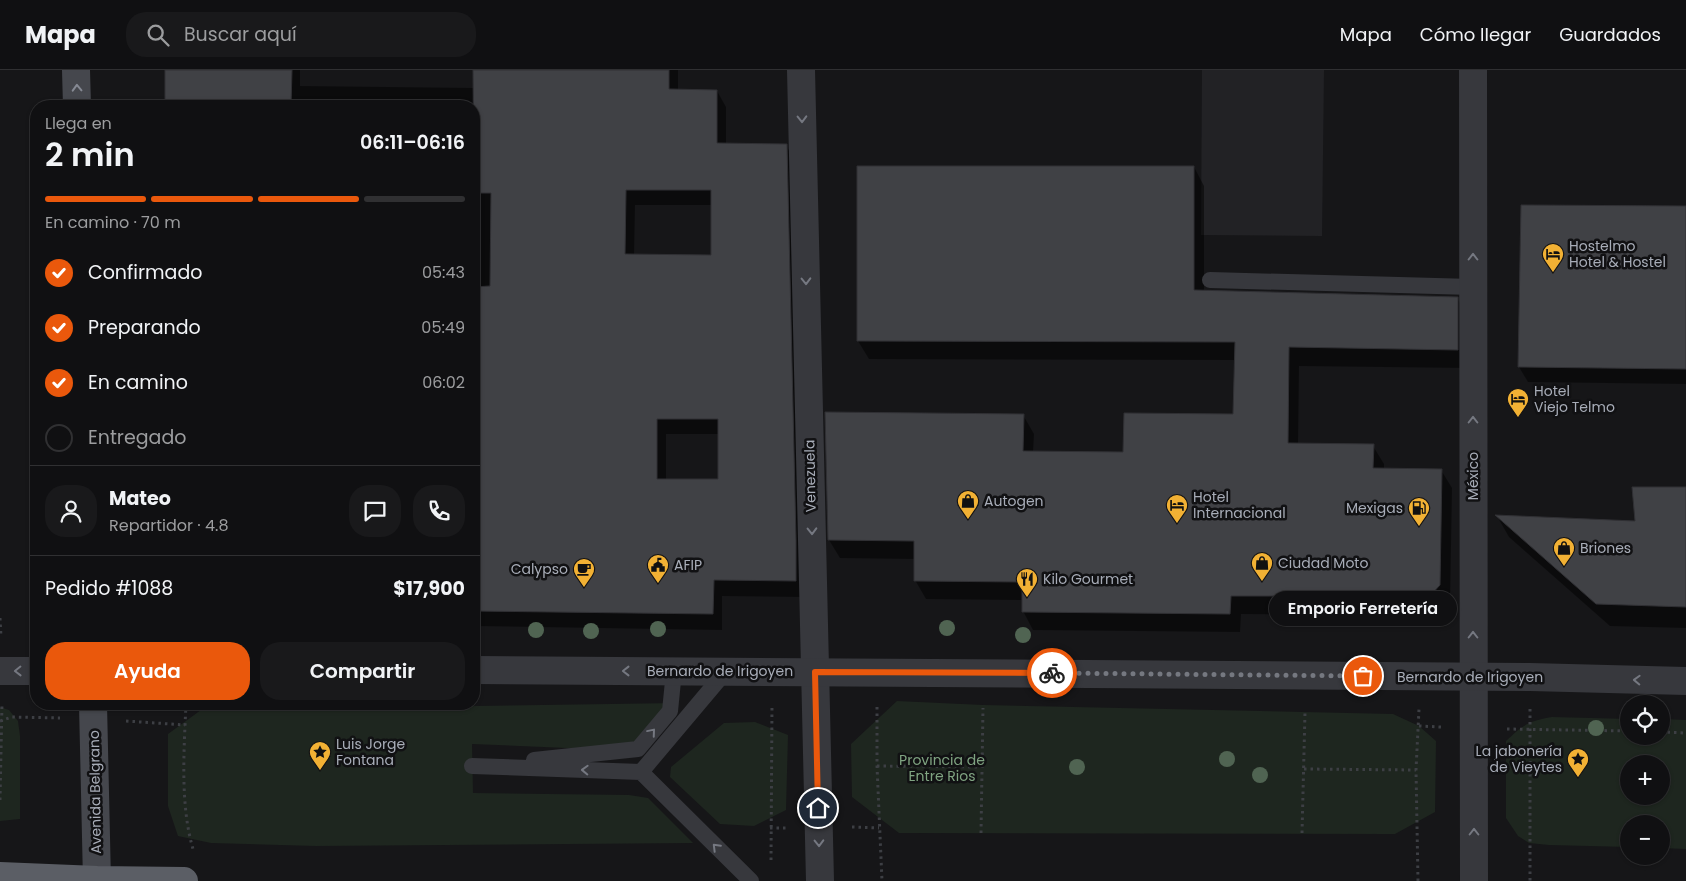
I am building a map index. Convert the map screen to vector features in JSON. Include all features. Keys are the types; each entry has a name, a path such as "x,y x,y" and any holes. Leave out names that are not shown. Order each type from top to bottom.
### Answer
{"highway":[{"path":"0,876 184,881"}],"main road":[{"path":"76,70 77,100"},
{"name":"Avenida Belgrano","path":"93,710 97,880"}],"street":[{"name":"Venezuela","path":"801,70 820,881"},
{"name":"México","path":"1472,70 1474,881"},
{"name":"Bernardo de Irigoyen","path":"480,670 1473,676 1686,681"},
{"path":"1,671 30,671"}],"lane":[{"path":"1210,280 1473,287"},
{"path":"674,671 670,710 638,749 472,766 642,772 751,881"},
{"path":"642,772 726,671"}],"path":[{"path":"0,618 3,719 0,800"},
{"path":"771,671 771,863"},
{"path":"878,672 877,766 882,881"},
{"path":"1418,881 1416,770 1420,676"},
{"path":"1530,677 1530,881"},
{"path":"981,833 983,705"},
{"path":"186,710 184,772 188,830 195,856"},
{"path":"1302,834 1305,712"},
{"path":"1419,726 1620,732"},
{"path":"1670,732 1686,732"},
{"path":"877,766 981,767"},
{"path":"1304,769 1416,770"}],"shaded area":[{"path":"1202,70 1324,70 1322,236 1201,235"}],"green space":[{"name":"Provincia de Entre Rios","path":"897,701 983,705 1393,714 1419,726 1436,741 1435,812 1395,834 899,833 852,797 851,744"},
{"path":"678,703 643,739 614,750 472,744 473,793 629,795 648,798 693,843 316,846 211,843 178,836 168,806 168,734 201,710 480,710 480,706"},
{"path":"0,707 9,710 18,721 20,736 20,819 0,821"},
{"path":"1552,717 1620,719 1620,745 1670,745 1670,719 1686,720 1686,849 1670,848 1670,815 1620,815 1620,847 1529,843 1518,836 1506,818 1506,741 1531,722"},
{"path":"755,722 788,735 786,810 754,826 720,824 670,777 671,767 724,723"}],"building":[{"path":"165,70 292,70 291,100 165,100"},
{"path":"473,70 669,70 669,89 717,90 717,143 787,144 796,581 714,580 713,614 480,611 480,287 490,286 491,193 480,193 480,100 473,100","holes":["626,190 711,190 711,255 625,254","657,419 718,419 718,479 657,479"]},
{"path":"857,166 1194,166 1194,290 1458,297 1458,350 1289,347 1288,443 1374,444 1373,468 1442,469 1440,585 1419,608 1408,596 1231,596 1230,614 1022,612 1022,582 914,581 914,541 828,540 825,412 1024,414 1023,451 1123,452 1124,413 1233,414 1235,342 857,341"},
{"path":"1521,205 1686,206 1686,369 1518,367"},
{"path":"1632,487 1686,487 1686,607 1596,604 1495,515 1635,521"}],"way so far":[{"path":"1052,673 1363,676"}],"place":[{"name":"Hostelmo Hotel & Hostel","path":"1553,273"},
{"name":"Hotel Viejo Telmo","path":"1518,418"},
{"name":"Autogen","path":"968,520"},
{"name":"Hotel Internacional","path":"1177,524"},
{"name":"Mexigas","path":"1419,527"},
{"name":"Briones","path":"1564,567"},
{"name":"Ciudad Moto","path":"1262,582"},
{"name":"AFIP","path":"658,584"},
{"name":"Calypso","path":"584,588"},
{"name":"Kilo Gourmet","path":"1027,598"},
{"name":"Emporio Ferretería","path":"1363,676"},
{"name":"Luis Jorge Fontana","path":"320,771"},
{"name":"La jabonería de Vieytes","path":"1578,778"}],"route":[{"path":"818,808 815,672 1052,673"}]}
